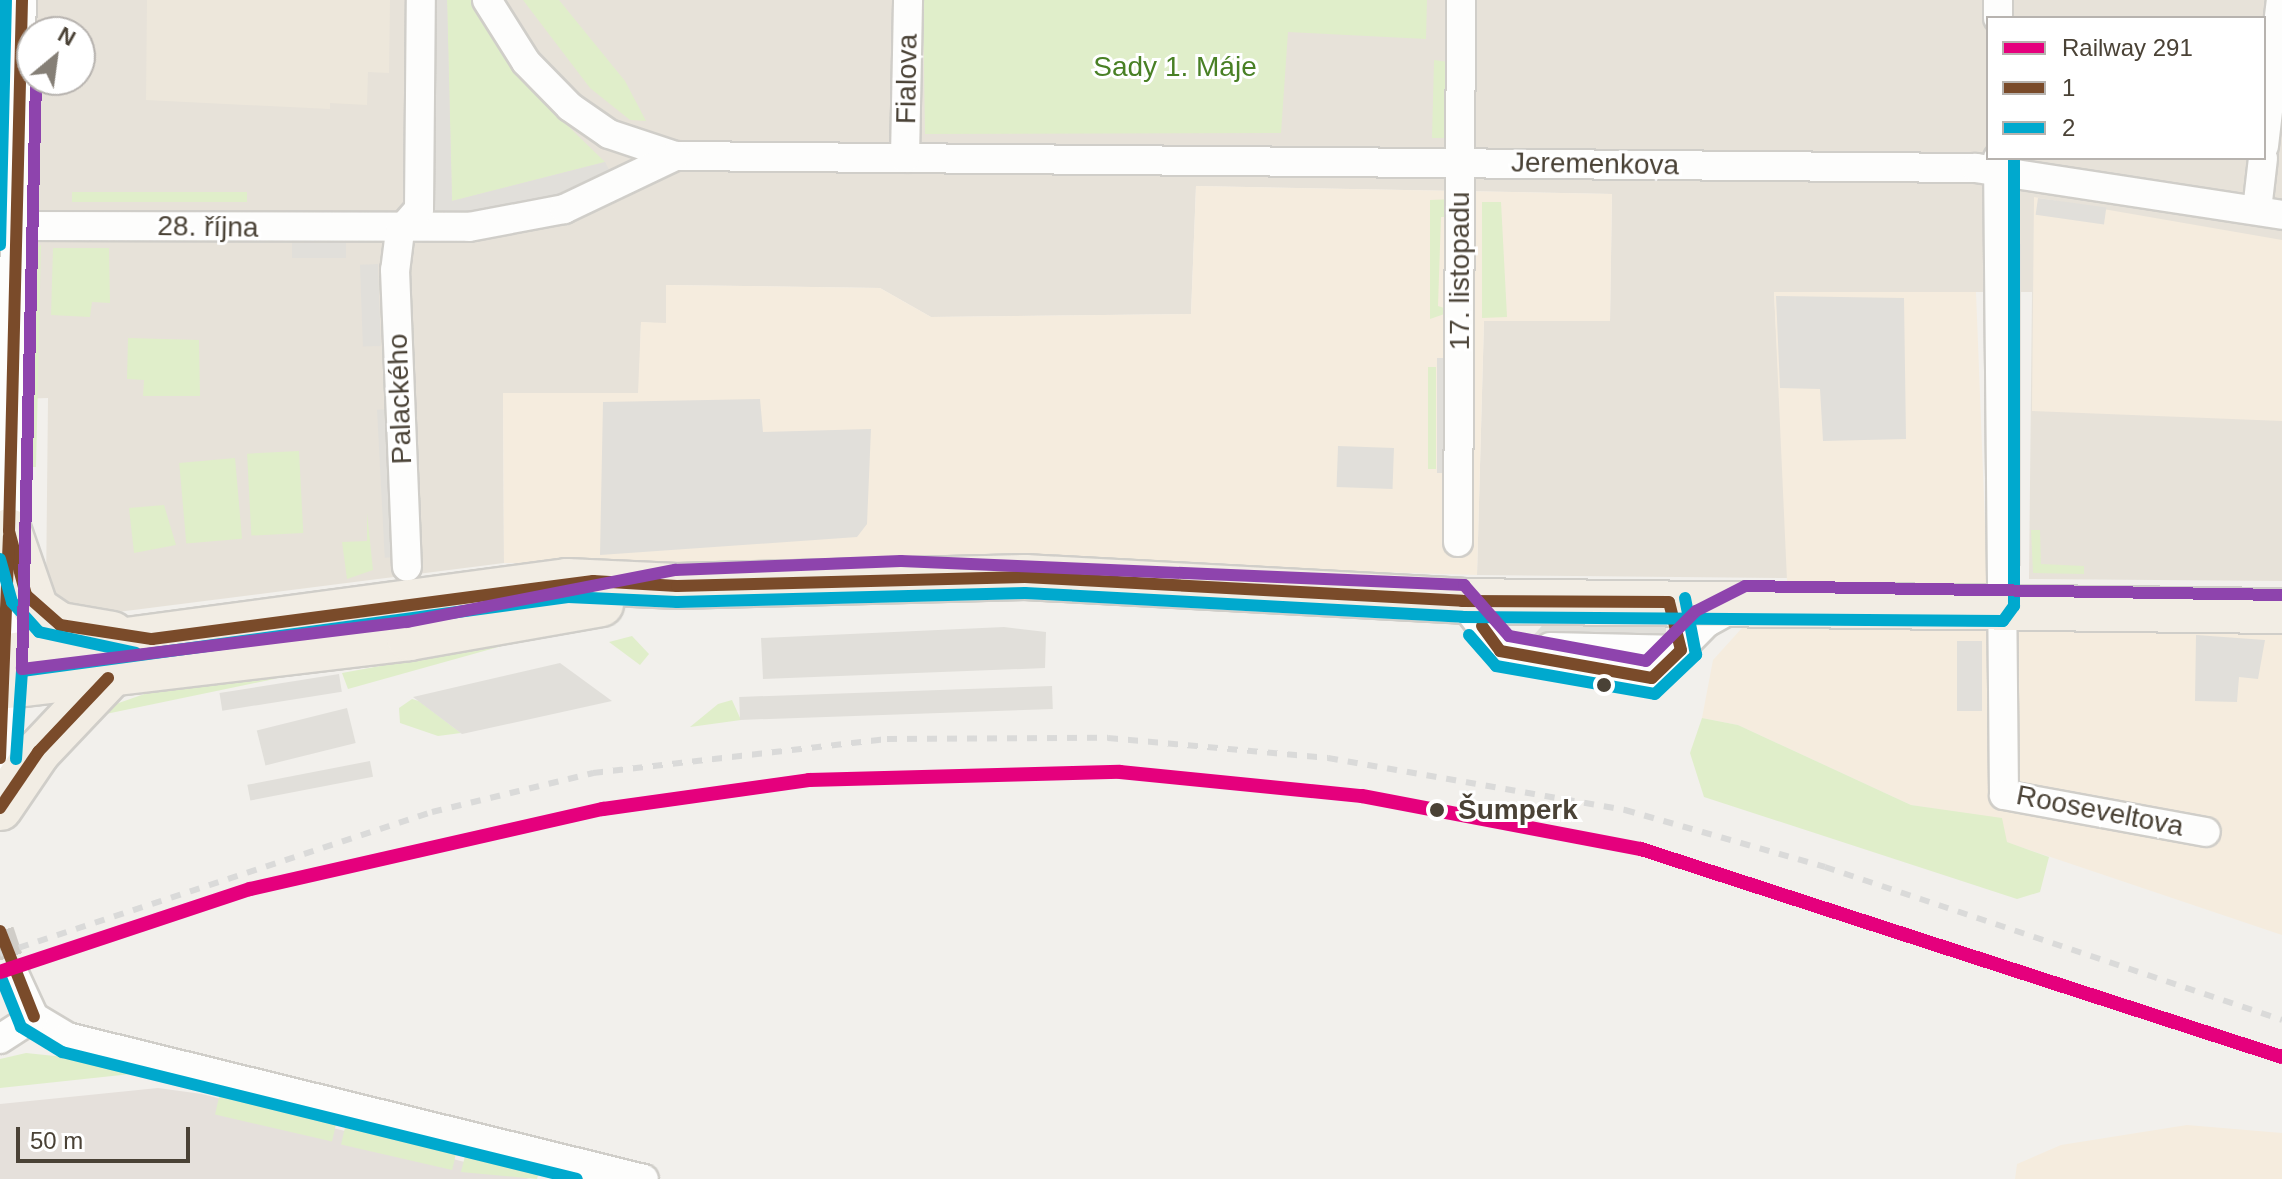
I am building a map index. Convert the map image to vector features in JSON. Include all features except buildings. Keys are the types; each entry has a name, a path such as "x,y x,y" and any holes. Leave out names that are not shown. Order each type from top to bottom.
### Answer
{"main road":[{"path":"5,537 26,595 48,619 152,639"},
{"path":"3,672 152,639 543,584 677,586 1025,577 1462,601 1746,602 2282,611"},
{"path":"3,672 108,678 409,638 677,586"},
{"path":"0,808 38,752 108,678"}],"street":[{"path":"0,758 22,0"},
{"path":"400,231 419,209 421,0"},
{"path":"487,0 526,62 570,107 609,134 675,156"},
{"name":"Fialova","path":"905,158 908,0"},
{"name":"17. listopadu","path":"1458,542 1461,0"},
{"path":"2266,129 2281,0"},
{"name":"28. října","path":"17,226 400,231 564,209 675,156"},
{"name":"Jeremenkova","path":"675,156 1998,164 2269,213"},
{"path":"2263,160 2269,213"},
{"name":"Rooseveltova","path":"1998,164 1998,606 2004,795 2206,832"},
{"name":"Palackého","path":"400,231 395,270 407,567"},
{"path":"1462,601 1500,651 1652,678 1706,623 1746,602"},
{"path":"1669,602 1681,650"},
{"path":"15,976 34,1017 88,1044 644,1179"},
{"path":"0,1039 34,1017"}],"shaded area":[{"path":"0,0 2282,0 2282,581 2029,579 2032,292 1774,292 1789,578 1477,575 1484,320 1610,321 1612,194 1196,186 1191,314 931,317 880,288 667,285 666,324 641,322 639,393 503,393 504,563 94,615 46,591 48,398 17,399 16,175 0,147"},
{"path":"147,0 390,0 389,73 368,72 367,105 330,103 330,109 146,100"},
{"path":"430,0 447,0 452,201 605,162 614,179 549,203 425,222"},
{"path":"1196,186 1612,194 1610,321 1484,321 1477,575 1015,561 504,563 503,393 638,393 641,322 666,323 666,285 880,288 931,317 1191,314"},
{"path":"2034,197 2282,240 2282,421 2032,411"},
{"path":"2038,198 2106,208 2104,224 2036,215"},
{"path":"292,243 346,243 346,258 292,258"},
{"path":"2011,244 2021,244 2021,566 2011,566"},
{"path":"378,264 381,346 363,347 360,265"},
{"path":"1774,292 1976,292 1989,627 2282,631 2282,935 2006,842 2001,819 1911,805 1738,725 1702,718 1713,660 1742,628 1789,625"},
{"path":"1776,296 1904,298 1906,439 1823,441 1820,389 1780,388"},
{"path":"1437,358 1453,358 1453,473 1437,473"},
{"path":"760,399 763,432 871,429 867,524 857,537 600,555 603,402"},
{"path":"393,409 401,557 385,558 377,410"},
{"path":"1338,446 1394,448 1393,489 1337,487"},
{"path":"1666,617 1666,640 1532,637 1547,620"},
{"path":"1004,627 1046,632 1045,668 763,679 761,638"},
{"path":"2196,635 2265,640 2258,679 2239,677 2237,702 2195,701"},
{"path":"1957,641 1982,641 1982,711 1957,711"},
{"path":"560,663 612,701 462,734 413,697"},
{"path":"339,674 342,692 222,711 219,693"},
{"path":"1052,686 1053,709 740,720 739,697"},
{"path":"347,708 356,743 265,765 257,730"},
{"path":"370,761 373,777 250,801 247,785"},
{"path":"158,1088 202,1094 530,1179 0,1179 0,1104"},
{"path":"2187,1125 2282,1133 2282,1179 2015,1179 2017,1164 2061,1145"}],"green space":[{"path":"0,0 6,0 0,167"},
{"path":"447,0 472,0 532,91 605,162 452,201"},
{"path":"523,0 559,0 625,81 646,121 630,120 590,88"},
{"name":"Sady 1. Máje","path":"923,0 1427,0 1426,39 1288,32 1281,133 925,134"},
{"path":"1434,60 1448,62 1451,138 1432,138"},
{"path":"72,192 247,192 247,202 72,202"},
{"path":"1455,199 1455,217 1441,217 1438,306 1453,311 1430,319 1430,200"},
{"path":"1482,202 1501,202 1507,317 1482,318"},
{"path":"41,245 36,467 31,467 33,250"},
{"path":"53,248 109,248 110,303 92,302 90,317 51,315"},
{"path":"128,338 199,340 200,396 143,396 144,380 127,379"},
{"path":"1428,367 1436,367 1436,469 1428,469"},
{"path":"299,451 303,533 251,536 247,454"},
{"path":"235,458 242,539 186,544 179,463"},
{"path":"164,505 176,545 134,553 129,508"},
{"path":"367,513 373,570 347,579 342,542 367,541"},
{"path":"2031,530 2040,530 2041,564 2084,566 2084,574 2033,573"},
{"path":"632,636 649,654 640,665 609,642"},
{"path":"527,639 348,689 342,673"},
{"path":"279,678 101,715 96,711 150,692"},
{"path":"412,699 461,733 438,736 400,723 399,708"},
{"path":"732,700 741,720 690,727 718,704"},
{"path":"1702,718 1738,725 1911,805 2002,818 2007,842 2049,857 2040,892 2017,899 1704,797 1690,753"},
{"path":"26,1053 132,1064 131,1074 0,1088 0,1059"},
{"path":"220,1093 337,1120 332,1141 215,1114"},
{"path":"346,1123 457,1149 452,1170 341,1144"},
{"path":"466,1152 539,1172 537,1179 461,1172"}],"tunnel":[{"path":"0,931 15,976"}],"railway":[{"path":"0,954 432,812 593,773 887,739 1108,738 1328,758 1625,810 1825,867 2282,1020"}],"rail line":[{"name":"291","path":"0,972 250,889 603,809 809,780 1120,772 1362,796 1641,849 2282,1057"}],"transit line":[{"name":"2","path":"0,245 6,0"},
{"name":"1","path":"22,0 9,531 26,595 60,625 152,639 593,581 677,586 1025,577 1462,601 1669,602"},
{"path":"36,96 22,669 407,622 675,570 901,561 1464,585 1509,636 1646,661 1696,611 1745,586 2282,595"},
{"name":"2","path":"16,759 22,671 568,597 677,602 1025,593 1462,617 2003,621 2014,606 2014,160"},
{"name":"1","path":"0,758 9,536"},
{"name":"2","path":"0,559 12,602 39,632 136,653"},
{"name":"2","path":"1469,635 1496,666 1655,694 1696,655 1685,598"},
{"name":"1","path":"1482,626 1500,651 1652,678 1681,650 1669,602"},
{"name":"1","path":"0,808 38,752 108,678"},
{"name":"1","path":"0,931 34,1017"},
{"name":"2","path":"0,975 21,1027 62,1052 577,1179"}],"place":[{"name":"Šumperk","path":"1437,810"}]}
